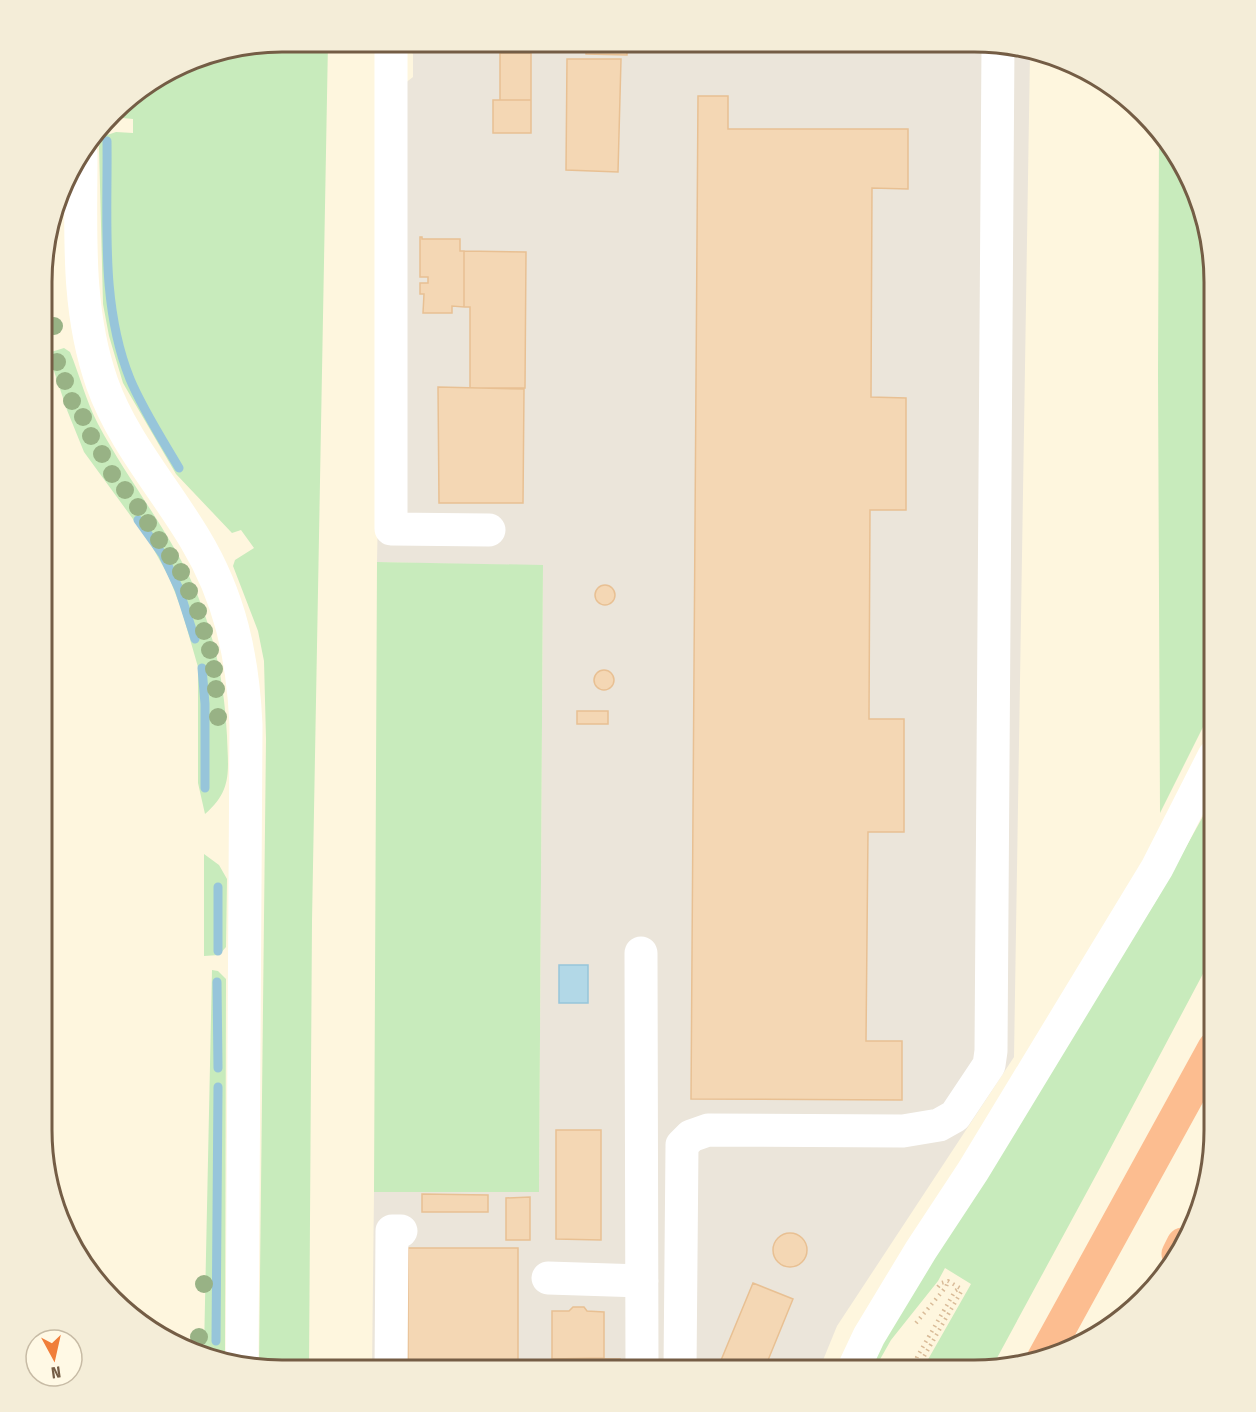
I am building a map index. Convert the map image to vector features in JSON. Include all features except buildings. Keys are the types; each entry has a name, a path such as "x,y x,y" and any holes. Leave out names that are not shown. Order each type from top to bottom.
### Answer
{"highway":[{"path":"1050,1346 1204,1066"}],"street":[{"path":"391,52 391,530 489,530"},
{"path":"680,1360 682,1145 691,1136 708,1130 903,1131 939,1125 955,1116 989,1065 992,1039 999,54"},
{"path":"81,172 85,319 102,384 138,454 195,540 212,572 227,610 241,662 246,724 242,1356"},
{"path":"858,1360 869,1335 915,1259 973,1171 1157,868 1204,776"},
{"path":"641,953 642,1360"},
{"path":"391,1360 392,1231 401,1231"},
{"path":"549,1278 642,1281"}],"path":[{"path":"916,1360 955,1291 960,1288 948,1281 941,1283"},
{"path":"946,1287 948,1281"}],"shaded area":[{"path":"412,52 973,52 1003,54 1030,59 1014,1057 837,1326 823,1360 372,1360 374,1192 539,1192 543,566 377,562 380,411 404,84 413,77"}],"green space":[{"path":"328,52 312,921 309,1360 259,1358 266,739 264,661 258,631 233,566 235,560 254,548 241,530 232,533 176,474 123,383 109,336 103,304 99,146 107,135 116,132 133,133 133,119 122,118 155,91 181,76 223,60 253,54"},
{"path":"1159,147 1180,181 1196,223 1202,253 1204,283 1204,725 1160,813"},
{"path":"64,348 70,352 98,424 177,553 206,618 222,688 228,769 225,788 205,814 198,783 198,667 181,608 169,577 149,541 84,452 52,365 52,352"},
{"path":"377,562 543,565 539,1192 374,1192"},
{"path":"1204,815 1204,972 997,1358 928,1360 971,1284 945,1268 938,1281 891,1340 880,1360 872,1360 883,1338 1157,899"},
{"path":"204,854 219,865 227,879 226,947 219,955 204,956"},
{"path":"212,970 218,971 226,979 225,1352 204,1345"}],"water":[{"path":"559,965 588,965 588,1003 559,1003"}],"waterway":[{"path":"107,141 108,262 114,322 120,351 135,391 179,468"},
{"path":"138,520 163,555 179,589 195,639"},
{"path":"202,668 205,704 205,788"},
{"path":"218,887 218,951"},
{"path":"217,982 218,1068"},
{"path":"216,1341 218,1087"}]}
